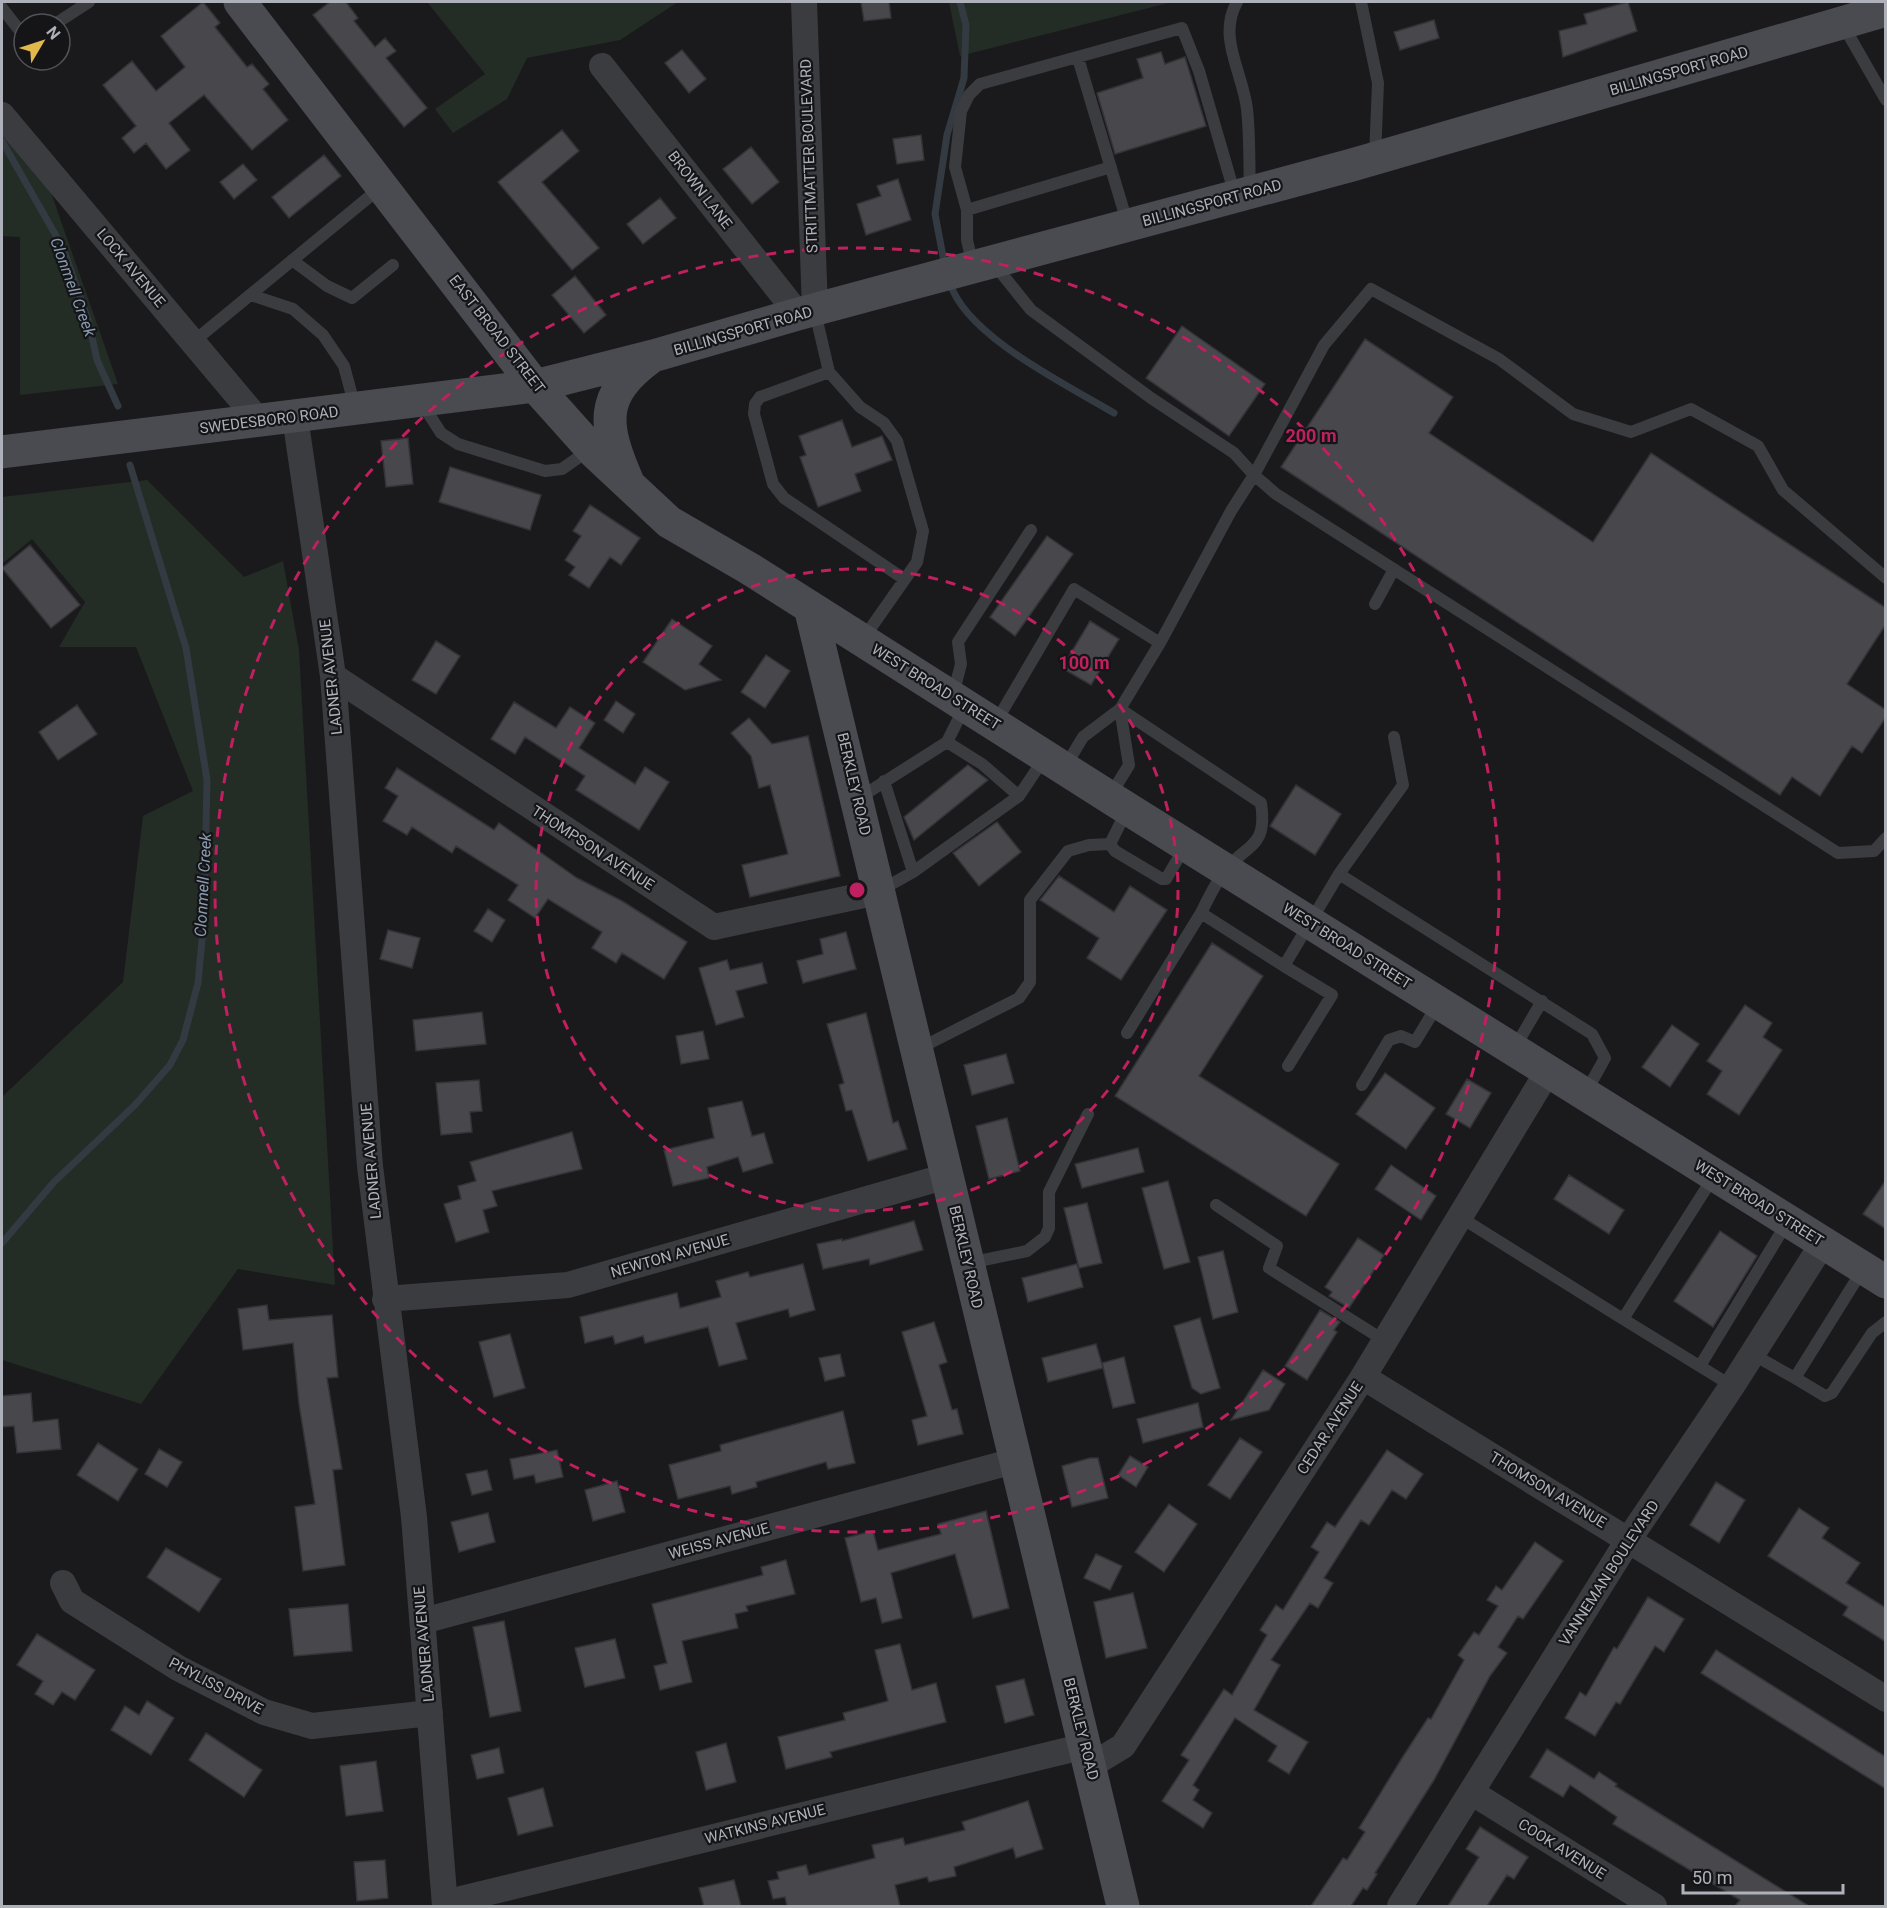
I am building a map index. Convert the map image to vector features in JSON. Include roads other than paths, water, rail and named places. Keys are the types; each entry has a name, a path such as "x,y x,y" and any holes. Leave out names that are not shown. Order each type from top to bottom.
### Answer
{"main road":[{"name":"EAST BROAD STREET","path":"240,2 536,386 591,449 631,490 669,522 810,607"},
{"name":"BILLINGSPORT ROAD","path":"536,386 1243,195 1886,10"},
{"path":"631,490 611,442 610,408 621,385 653,356"},
{"name":"SWEDESBORO ROAD","path":"2,452 536,386"},
{"name":"WEST BROAD STREET","path":"810,607 1310,923 1875,1275"},
{"name":"BERKLEY ROAD","path":"810,607 871,790 878,892 1123,1906"}],"street":[{"name":"STRITTMATTER BOULEVARD","path":"804,2 807,312"},
{"name":"BROWN LANE","path":"602,66 807,312"},
{"name":"LOCK AVENUE","path":"2,116 259,421"},
{"name":"LADNER AVENUE","path":"295,417 333,676 370,1166 414,1516 445,1905"},
{"name":"THOMPSON AVENUE","path":"333,676 714,927 878,892"},
{"name":"CEDAR AVENUE","path":"1088,1756 1123,1746 1363,1377 1548,1071"},
{"name":"NEWTON AVENUE","path":"385,1299 568,1285 947,1176"},
{"name":"VANNEMAN BOULEVARD","path":"1400,1906 1629,1539 1732,1386 1823,1243"},
{"name":"THOMSON AVENUE","path":"1363,1377 1886,1699"},
{"name":"WEISS AVENUE","path":"423,1621 1014,1461"},
{"name":"PHYLISS DRIVE","path":"63,1582 72,1602 178,1668 264,1712 312,1726 430,1713"},
{"name":"WATKINS AVENUE","path":"445,1905 1088,1756"},
{"name":"COOK AVENUE","path":"1471,1792 1654,1906"}],"lane":[{"path":"72,13 89,2"},
{"path":"1237,2 1231,12 1231,54 1246,106 1243,195"},
{"path":"1361,2 1378,83 1375,158"},
{"path":"2,8 12,21"},
{"path":"1842,24 1886,100"},
{"path":"1243,195 1182,27 980,84 969,95 961,111 956,167 967,210 965,270 1031,310 1151,398 1234,453 1276,494 1838,853 1874,851 1886,838"},
{"path":"1078,58 1128,226"},
{"path":"967,210 1111,167"},
{"path":"193,342 382,186"},
{"path":"292,260 327,286 352,298 393,265"},
{"path":"878,892 913,872 1019,796 1083,736 1120,709 1160,643 1324,345 1371,289 1499,359 1573,414 1631,432 1691,410 1758,446 1784,490 1886,578"},
{"path":"251,295 293,309 323,336 344,366 355,409"},
{"path":"807,312 830,372 860,407 884,423 897,441 923,531 917,562 862,640"},
{"path":"830,372 760,397 755,404 754,414 773,484 795,508 904,579"},
{"path":"421,401 441,433 458,444 545,471 562,469 591,449"},
{"path":"913,872 871,790 947,742 959,702 961,664 958,642 1030,530"},
{"path":"1375,604 1394,569"},
{"path":"995,724 1074,588 1160,643"},
{"path":"1120,709 1129,765 1110,844 1115,851 1162,879 1166,879 1186,845"},
{"path":"1120,709 1261,803 1264,821 1256,844 1226,870 1202,913 1127,1033"},
{"path":"1284,966 1339,874 1402,785 1394,737"},
{"path":"947,742 982,764 1019,796"},
{"path":"917,1050 1019,998 1030,982 1030,900 1068,851 1089,845 1110,844"},
{"path":"1339,874 1592,1034 1605,1058 1585,1094"},
{"path":"1202,913 1332,994 1288,1066"},
{"path":"1513,1049 1542,1001"},
{"path":"1362,1085 1389,1040 1401,1036 1415,1041 1439,1003"},
{"path":"968,1263 1027,1251 1045,1237 1048,1228 1049,1192 1088,1114"},
{"path":"1623,1319 1714,1174"},
{"path":"1216,1205 1277,1246 1269,1268 1385,1341"},
{"path":"1460,1217 1732,1386"},
{"path":"1700,1366 1788,1221"},
{"path":"1795,1378 1875,1275"},
{"path":"1752,1354 1825,1396 1832,1393 1872,1333 1886,1322"}],"waterway":[{"path":"945,267 935,214 947,135 964,78 966,25 960,2"},
{"name":"Clonmell Creek","path":"2,141 63,248 89,323 97,360 118,406"},
{"path":"950,283 960,303 976,322 997,340 1046,374 1114,413"},
{"name":"Clonmell Creek","path":"2,1243 54,1182 135,1105 170,1065 183,1040 198,983 204,918 207,780 186,648 130,465"}]}
